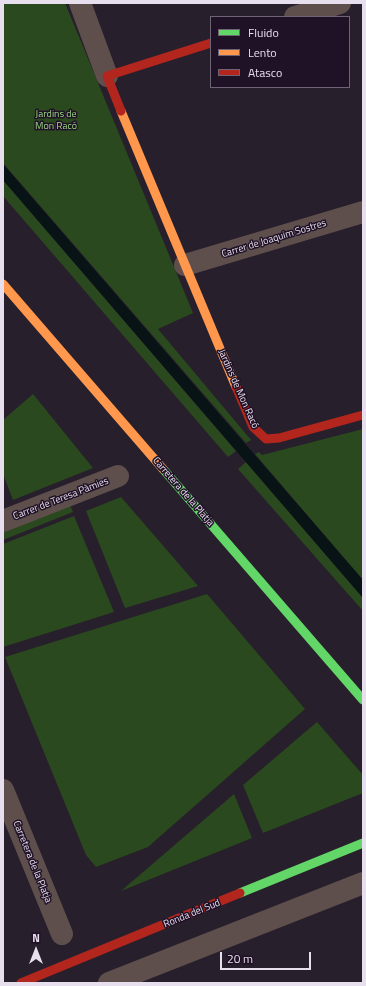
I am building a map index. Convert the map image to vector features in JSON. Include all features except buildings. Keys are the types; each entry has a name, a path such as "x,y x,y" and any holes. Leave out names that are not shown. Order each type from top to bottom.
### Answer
{"street":[{"name":"Jardins de Mon Racó","path":"80,3 107,76 184,266 253,427 266,439 279,438 363,415"},
{"path":"298,16 340,3"},
{"path":"107,76 210,43"},
{"name":"Carrer de Joaquim Sostres","path":"184,266 363,212"},
{"name":"Carretera de la Platja","path":"3,284 363,700"},
{"name":"Carrer de Teresa Pàmies","path":"3,521 118,476"},
{"name":"Carretera de la Platja","path":"3,790 62,934"},
{"name":"Ronda del Sud","path":"21,983 363,843"},
{"path":"109,983 363,883"}],"green space":[{"name":"Jardins de Mon Racó","path":"3,3 65,3 193,313 158,329 251,440 246,443 3,163"},
{"path":"3,180 236,451 228,457 3,196"},
{"path":"33,394 93,468 13,500 3,474 3,420"},
{"path":"363,429 363,580 255,454 259,452 262,455"},
{"path":"246,462 363,598 363,611 238,469"},
{"path":"121,497 198,586 125,608 86,511"},
{"path":"70,505 73,512 3,540 3,532"},
{"path":"74,516 114,612 3,647 3,544"},
{"path":"207,594 305,709 148,847 96,867 86,855 5,657"},
{"path":"317,722 363,775 363,793 263,833 243,785"},
{"path":"234,794 252,838 121,891"}],"shaded area":[{"path":"3,164 363,580 363,598 3,180"}],"traffic: fast":[{"path":"163,469 363,700"},
{"path":"240,893 363,843"}],"traffic: slow":[{"path":"121,111 236,387"},
{"path":"3,284 163,469"}],"traffic: jam":[{"path":"121,111 107,76 210,43"},
{"path":"236,387 253,427 266,439 279,438 363,415"},
{"path":"21,983 240,893"}]}
